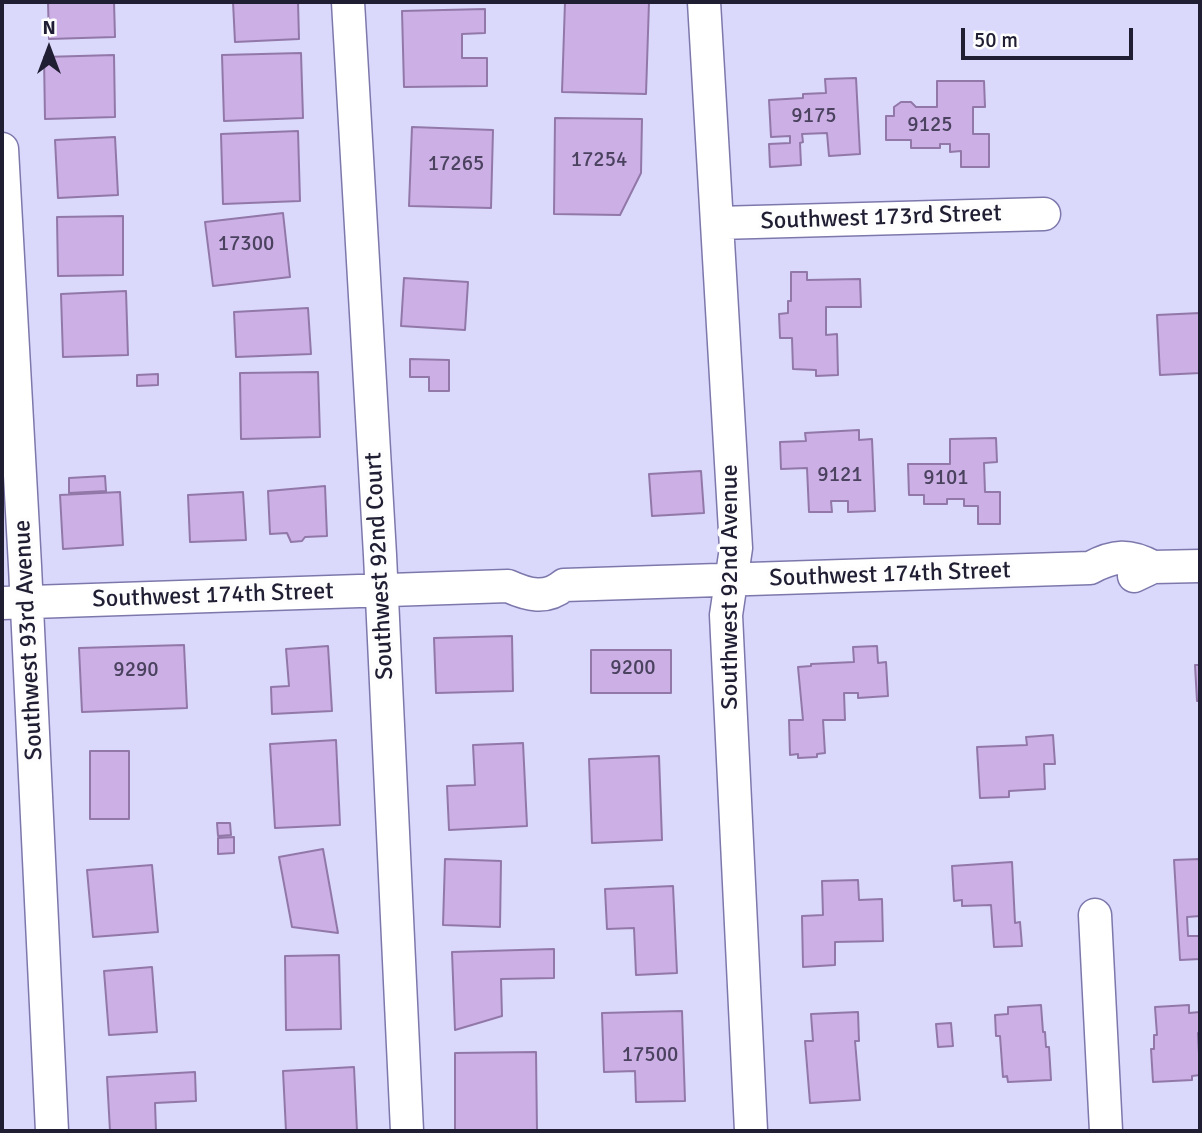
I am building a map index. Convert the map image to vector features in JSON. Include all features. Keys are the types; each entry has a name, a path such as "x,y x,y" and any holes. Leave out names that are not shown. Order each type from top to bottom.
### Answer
{"street":[{"name":"Southwest 92nd Court","path":"348,2 381,590 407,1131"},
{"name":"Southwest 92nd Avenue","path":"704,2 736,548 726,615 751,1131"},
{"name":"Southwest 93rd Avenue","path":"2,149 14,603 52,1131"},
{"name":"Southwest 173rd Street","path":"719,223 1044,214"},
{"name":"Southwest 174th Street","path":"14,603 508,586 537,595 548,595 564,585 1090,568 1112,558 1124,557 1137,559 1153,567 1200,566"},
{"path":"1095,915 1106,1131"}],"building":[{"path":"48,2 114,2 115,37 49,39"},
{"path":"233,2 298,2 299,39 235,42"},
{"path":"565,2 649,2 646,94 562,92"},
{"path":"485,9 485,33 462,34 462,58 487,58 487,86 404,87 402,11"},
{"path":"301,53 303,118 224,121 222,55"},
{"path":"114,55 115,117 45,119 44,57"},
{"path":"856,78 860,154 829,156 827,133 802,134 801,165 770,167 769,144 790,143 790,136 771,137 769,100 803,98 803,94 826,93 825,79"},
{"path":"937,81 984,81 985,107 973,107 973,134 989,134 989,167 961,167 961,151 950,152 950,144 940,144 940,148 911,148 911,140 886,140 886,116 894,116 894,107 901,102 911,102 916,107 937,107"},
{"path":"555,118 642,119 641,173 620,215 554,214"},
{"path":"412,127 493,130 491,208 409,206"},
{"path":"298,131 300,201 223,204 221,134"},
{"path":"115,137 118,195 58,198 55,140"},
{"path":"283,213 290,277 213,286 205,222"},
{"path":"123,216 123,275 58,276 57,217"},
{"path":"791,272 807,272 807,280 860,279 861,307 826,307 826,335 837,334 838,375 816,376 816,370 793,369 792,338 780,338 779,314 788,313 788,301 791,301"},
{"path":"404,278 468,282 465,330 401,326"},
{"path":"126,291 128,355 63,357 61,294"},
{"path":"308,308 311,354 236,357 234,312"},
{"path":"1200,313 1200,373 1160,375 1157,315"},
{"path":"410,359 449,360 449,391 429,391 429,377 410,377"},
{"path":"318,372 320,437 241,439 240,373"},
{"path":"158,374 158,385 137,386 137,375"},
{"path":"859,430 859,440 872,439 875,511 848,512 848,501 831,501 832,512 809,512 807,468 781,469 780,442 806,441 805,433"},
{"path":"996,438 997,462 984,463 985,492 1000,492 1000,524 978,524 978,506 964,506 964,499 947,499 947,504 924,504 924,495 909,495 908,464 950,464 950,439"},
{"path":"701,471 704,513 652,516 649,474"},
{"path":"105,476 106,491 69,493 69,478"},
{"path":"325,486 327,536 305,537 302,541 291,542 287,533 270,534 268,491"},
{"path":"120,492 123,545 63,549 60,495"},
{"path":"243,492 246,540 190,542 188,495"},
{"path":"512,636 513,691 436,693 434,638"},
{"path":"184,645 187,708 82,712 79,648"},
{"path":"328,646 332,711 272,714 271,687 289,686 286,649"},
{"path":"877,646 878,663 886,662 888,696 858,698 858,693 844,693 845,720 823,720 825,753 817,754 817,757 798,758 798,754 790,755 789,720 803,720 798,667 854,662 853,647"},
{"path":"591,650 671,650 671,693 591,693"},
{"path":"1195,665 1200,665 1200,701 1197,701"},
{"path":"1053,735 1055,764 1044,764 1045,789 1009,791 1009,797 980,798 977,747 1027,745 1026,737"},
{"path":"336,740 340,825 275,828 270,744"},
{"path":"523,743 527,826 449,830 447,786 475,785 473,745"},
{"path":"90,751 129,751 129,819 90,819"},
{"path":"659,756 662,840 592,843 589,759"},
{"path":"217,823 230,823 231,835 218,836"},
{"path":"234,837 234,853 218,854 218,838"},
{"path":"323,849 338,933 292,927 279,857"},
{"path":"445,859 501,861 500,927 443,925"},
{"path":"1200,859 1200,916 1187,917 1188,936 1200,936 1200,959 1180,960 1174,860"},
{"path":"1012,862 1015,923 1020,922 1022,946 994,947 991,905 962,906 962,900 954,901 952,866"},
{"path":"152,865 158,932 93,937 87,870"},
{"path":"858,880 859,900 882,899 883,941 835,942 835,965 803,967 802,916 823,915 822,881"},
{"path":"673,886 677,973 636,975 634,928 607,929 605,889"},
{"path":"554,949 554,978 501,979 502,1016 455,1030 452,952"},
{"path":"339,955 341,1029 286,1030 285,956"},
{"path":"152,967 157,1032 109,1035 104,971"},
{"path":"1041,1005 1043,1032 1046,1047 1049,1047 1051,1080 1008,1082 1007,1076 1003,1077 1000,1036 996,1036 995,1015 1008,1014 1008,1007"},
{"path":"1189,1005 1189,1013 1200,1012 1200,1075 1192,1076 1192,1080 1153,1082 1151,1049 1154,1049 1154,1035 1157,1035 1155,1007"},
{"path":"682,1011 685,1101 636,1102 635,1071 604,1072 602,1013"},
{"path":"858,1012 859,1041 855,1041 860,1100 810,1103 805,1041 813,1041 811,1014"},
{"path":"951,1023 953,1046 938,1047 936,1024"},
{"path":"536,1052 537,1131 455,1131 455,1053"},
{"path":"3,1058 3,1131 2,1131"},
{"path":"354,1067 357,1131 286,1131 283,1071"},
{"path":"195,1072 196,1101 155,1103 156,1131 110,1131 107,1077"}]}
